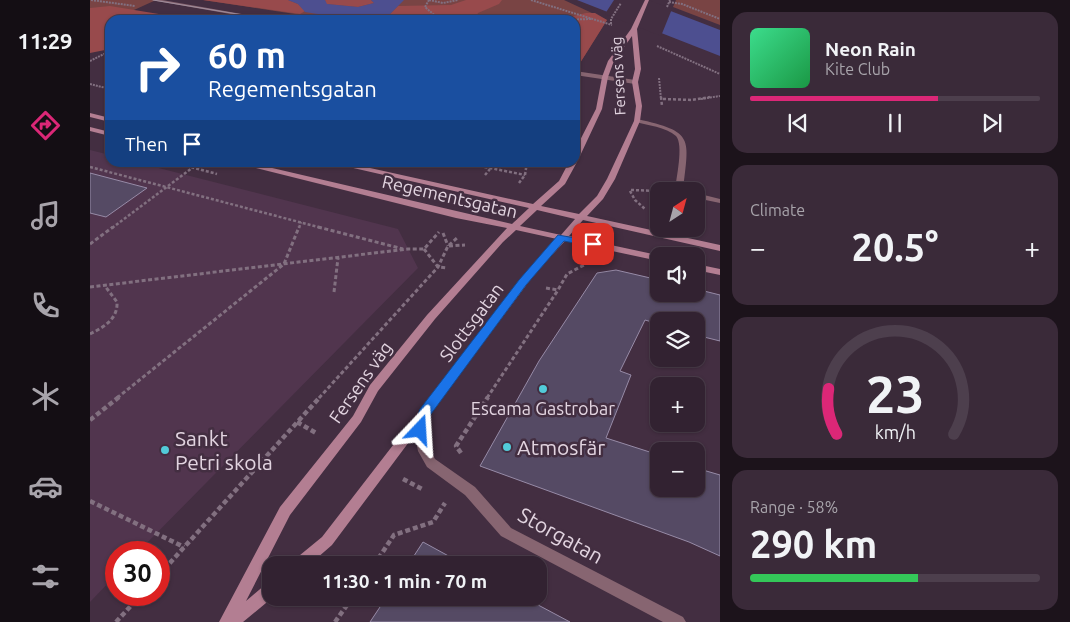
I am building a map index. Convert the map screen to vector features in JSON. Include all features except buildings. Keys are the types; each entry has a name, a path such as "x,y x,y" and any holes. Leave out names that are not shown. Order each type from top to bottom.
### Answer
{"main road":[{"path":"634,29 647,0"},
{"name":"Fersens väg","path":"580,148 599,109 605,78 611,61 634,29"},
{"name":"Fersens väg","path":"561,238 600,197 638,121 639,106 636,82 638,69 634,29"},
{"path":"90,115 105,119"},
{"path":"90,129 105,133"},
{"name":"Regementsgatan","path":"256,167 456,215 650,256"},
{"name":"Regementsgatan","path":"352,167 720,248"},
{"name":"Fersens väg","path":"227,622 285,511 357,419 374,388 431,317 500,240 562,182 570,167"},
{"name":"Slottsgatan","path":"309,556 327,540 523,283 561,238"},
{"path":"705,269 720,272"},
{"path":"232,622 262,597"}],"street":[{"path":"153,0 244,15"},
{"path":"580,74 636,82"},
{"path":"638,121 676,132 683,140 680,182"},
{"path":"705,197 720,201"},
{"name":"Storgatan","path":"424,412 420,430 424,451 431,464 470,491 506,532 678,622"}],"path":[{"path":"435,15 426,7 429,0 443,3 458,0"},
{"path":"531,0 580,15"},
{"path":"611,19 622,0"},
{"path":"669,1 720,19"},
{"path":"580,15 612,25"},
{"path":"580,20 596,20"},
{"path":"653,44 720,74"},
{"path":"90,61 105,54"},
{"path":"90,84 105,88"},
{"path":"663,99 692,100 720,96"},
{"path":"90,167 406,250"},
{"path":"481,167 525,174"},
{"path":"90,244 193,168"},
{"path":"471,194 490,169"},
{"path":"630,190 650,190"},
{"path":"90,287 406,250 424,250 456,215"},
{"path":"90,420 284,264 302,222"},
{"path":"170,563 438,266 448,246"},
{"path":"334,292 338,258"},
{"path":"90,334 112,320 118,310 117,301 105,285"},
{"path":"380,556 394,535 433,522 469,465 456,446 558,290"},
{"path":"90,502 184,547"},
{"path":"116,622 131,606"},
{"path":"335,622 346,606"}],"shaded area":[{"path":"90,0 156,0 123,15 105,15 105,23 90,30"},
{"path":"203,0 564,0 607,20 580,63 580,15 301,15"},
{"path":"203,0 288,0 298,4 305,11 300,14"},
{"path":"288,0 325,0 327,4 358,7 374,3 371,0 404,0 390,14 378,15 324,15 305,12 298,4"},
{"path":"325,0 371,0 374,3 358,7 326,4"},
{"path":"466,0 502,0 499,4 477,15 378,15 390,14 398,6 451,5"},
{"path":"577,0 642,0 720,30 720,56"},
{"path":"676,0 720,0 720,25 673,7"},
{"path":"110,6 165,15 105,15 105,50 90,53 90,8"},
{"path":"595,13 607,20 580,63 580,15 577,15"},
{"name":"Sankt Petri skola","path":"90,150 105,154 105,167 155,167 398,229 418,268 149,541 105,541 105,586 90,602"}],"pier":[{"path":"614,0 649,0 672,9 661,36 605,14"}],"tram line":[{"path":"153,0 243,15"}],"place":[{"name":"Escama Gastrobar","path":"543,389"},
{"name":"Atmosfär","path":"507,447"},
{"name":"Sankt Petri skola","path":"165,450"}],"route":[{"path":"420,430 424,412 533,270 561,238 593,244"}]}
